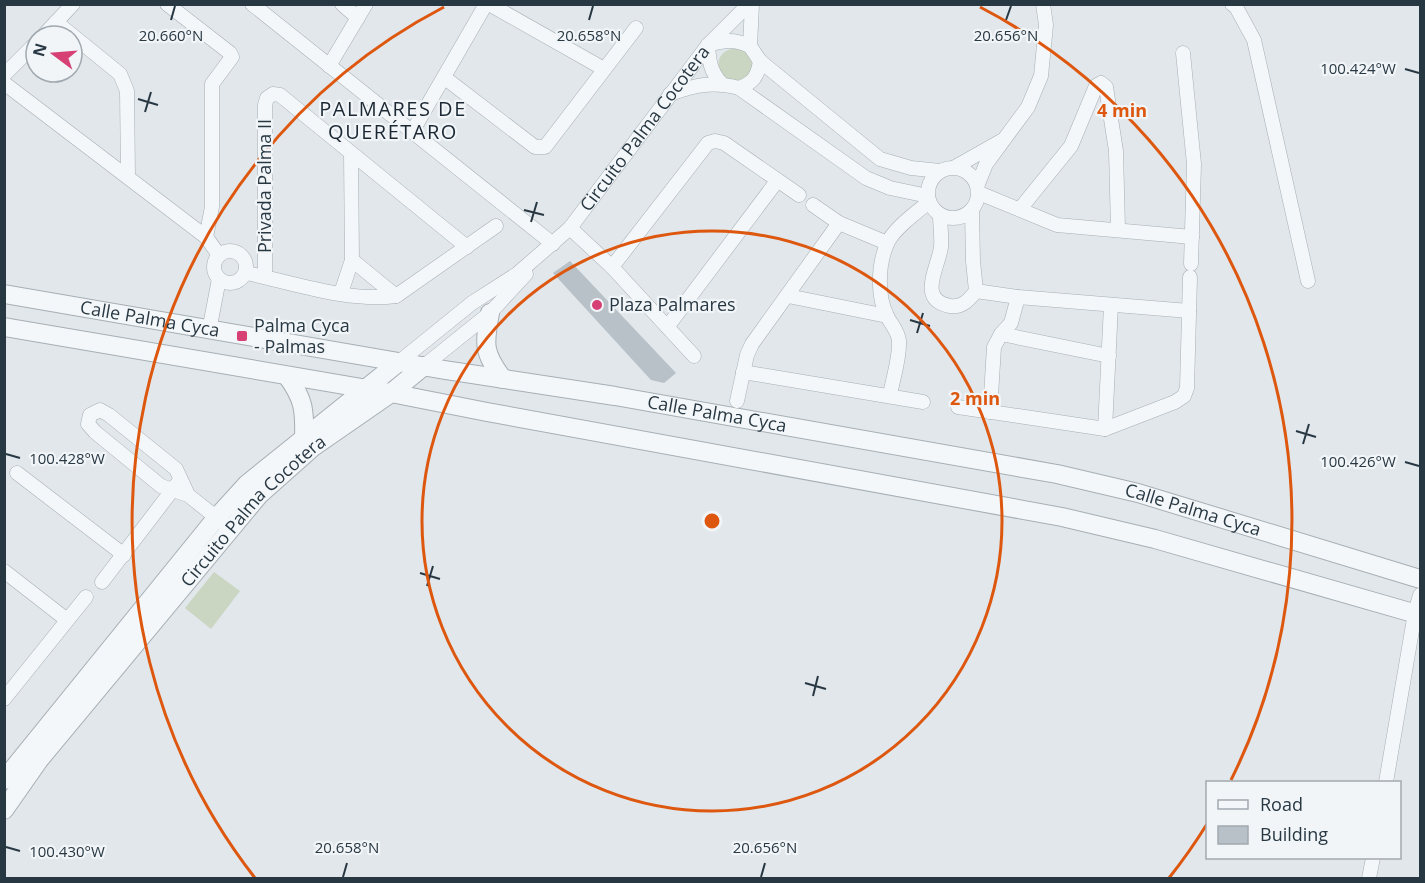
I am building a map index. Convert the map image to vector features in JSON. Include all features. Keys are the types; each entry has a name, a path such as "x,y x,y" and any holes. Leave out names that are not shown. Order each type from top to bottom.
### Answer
{"street":[{"path":"73,4 56,22 120,74 126,91 128,176"},
{"path":"167,4 230,53 232,57 212,84 212,207 206,237"},
{"path":"252,4 553,244"},
{"path":"342,4 358,18"},
{"path":"329,66 366,4"},
{"path":"412,132 488,4 604,69"},
{"path":"751,4 750,46 760,62 880,159 911,168 940,171 955,167 1008,137"},
{"name":"Circuito Palma Cocotera","path":"4,780 247,483 472,303 517,274 570,228 708,45 751,4"},
{"path":"670,94 696,85 721,83 739,88 866,178 933,205 951,219 963,217 972,211 977,202 978,189 986,164 1028,107 1041,76 1046,26 1043,4"},
{"path":"1232,4 1236,7 1254,40 1308,281"},
{"path":"445,78 535,147 545,147 636,28"},
{"path":"721,83 710,67 708,45 727,40 739,41 750,46"},
{"path":"958,407 1105,429 1175,402 1184,396 1187,388 1194,164 1183,53"},
{"path":"4,75 24,55"},
{"path":"739,88 756,78 760,62"},
{"path":"4,83 206,237 219,255"},
{"path":"1020,209 1071,146 1096,86 1101,83 1107,87 1116,151 1118,229"},
{"name":"Privada Palma II","path":"265,277 265,105 267,98 273,94 280,95 467,247"},
{"path":"612,267 708,143 716,141 724,143 799,195"},
{"path":"341,293 352,260 351,153"},
{"path":"955,167 972,176 978,189 1057,225 1192,237"},
{"path":"940,171 929,186 941,248 939,261 932,275 931,288 941,303 951,306 961,305 982,292 1189,311"},
{"path":"668,326 777,181"},
{"path":"813,205 839,223 887,243"},
{"path":"890,395 899,340 887,316 880,287 887,243 905,223 933,205"},
{"path":"972,211 973,261 982,292"},
{"path":"737,401 752,344 839,223"},
{"path":"352,260 396,296 496,226"},
{"path":"570,228 612,267 694,356"},
{"path":"227,251 236,251 243,256 247,264 246,273 236,284 223,282 214,272 214,262 219,255 227,251"},
{"name":"Circuito Palma Cocotera","path":"5,807 39,760 259,495 313,447 392,393 490,313 522,280 542,254"},
{"name":"Privada Palma II","path":"246,273 317,290 378,298 396,296"},
{"path":"212,331 223,282"},
{"name":"Calle Palma Cyca","path":"4,294 212,331 615,396 1101,483 1420,579"},
{"path":"788,296 887,316"},
{"path":"990,412 994,347 1001,334 1011,323 1018,297"},
{"path":"1105,429 1111,305"},
{"path":"490,313 485,339 491,364 503,379"},
{"name":"Calle Palma Cyca","path":"4,327 392,393 499,415 1084,522 1155,539 1418,614"},
{"path":"1001,334 1109,356"},
{"path":"743,372 923,402"},
{"path":"287,376 304,404 304,439"},
{"path":"102,582 176,484 176,469 108,415 100,410 90,415 88,424 95,432 161,486 176,484"},
{"path":"17,473 124,555"},
{"path":"176,484 231,529"},
{"path":"4,571 67,620"},
{"path":"1386,781 1420,595"},
{"path":"4,699 10,681 86,597"},
{"path":"1369,879 1373,859"}],"green space":[{"path":"736,48 747,52 754,63 748,79 732,83 722,73 719,63 723,53"},
{"path":"214,572 240,591 211,629 185,608"}],"building":[{"name":"Plaza Palmares","path":"570,261 676,373 664,383 651,380 553,273"}],"place":[{"name":"Plaza Palmares","path":"597,305"},
{"name":"Palma Cyca - Palmas","path":"242,336"}],"district":[{"name":"PALMARES DE QUERÉTARO","path":"393,120"}]}
